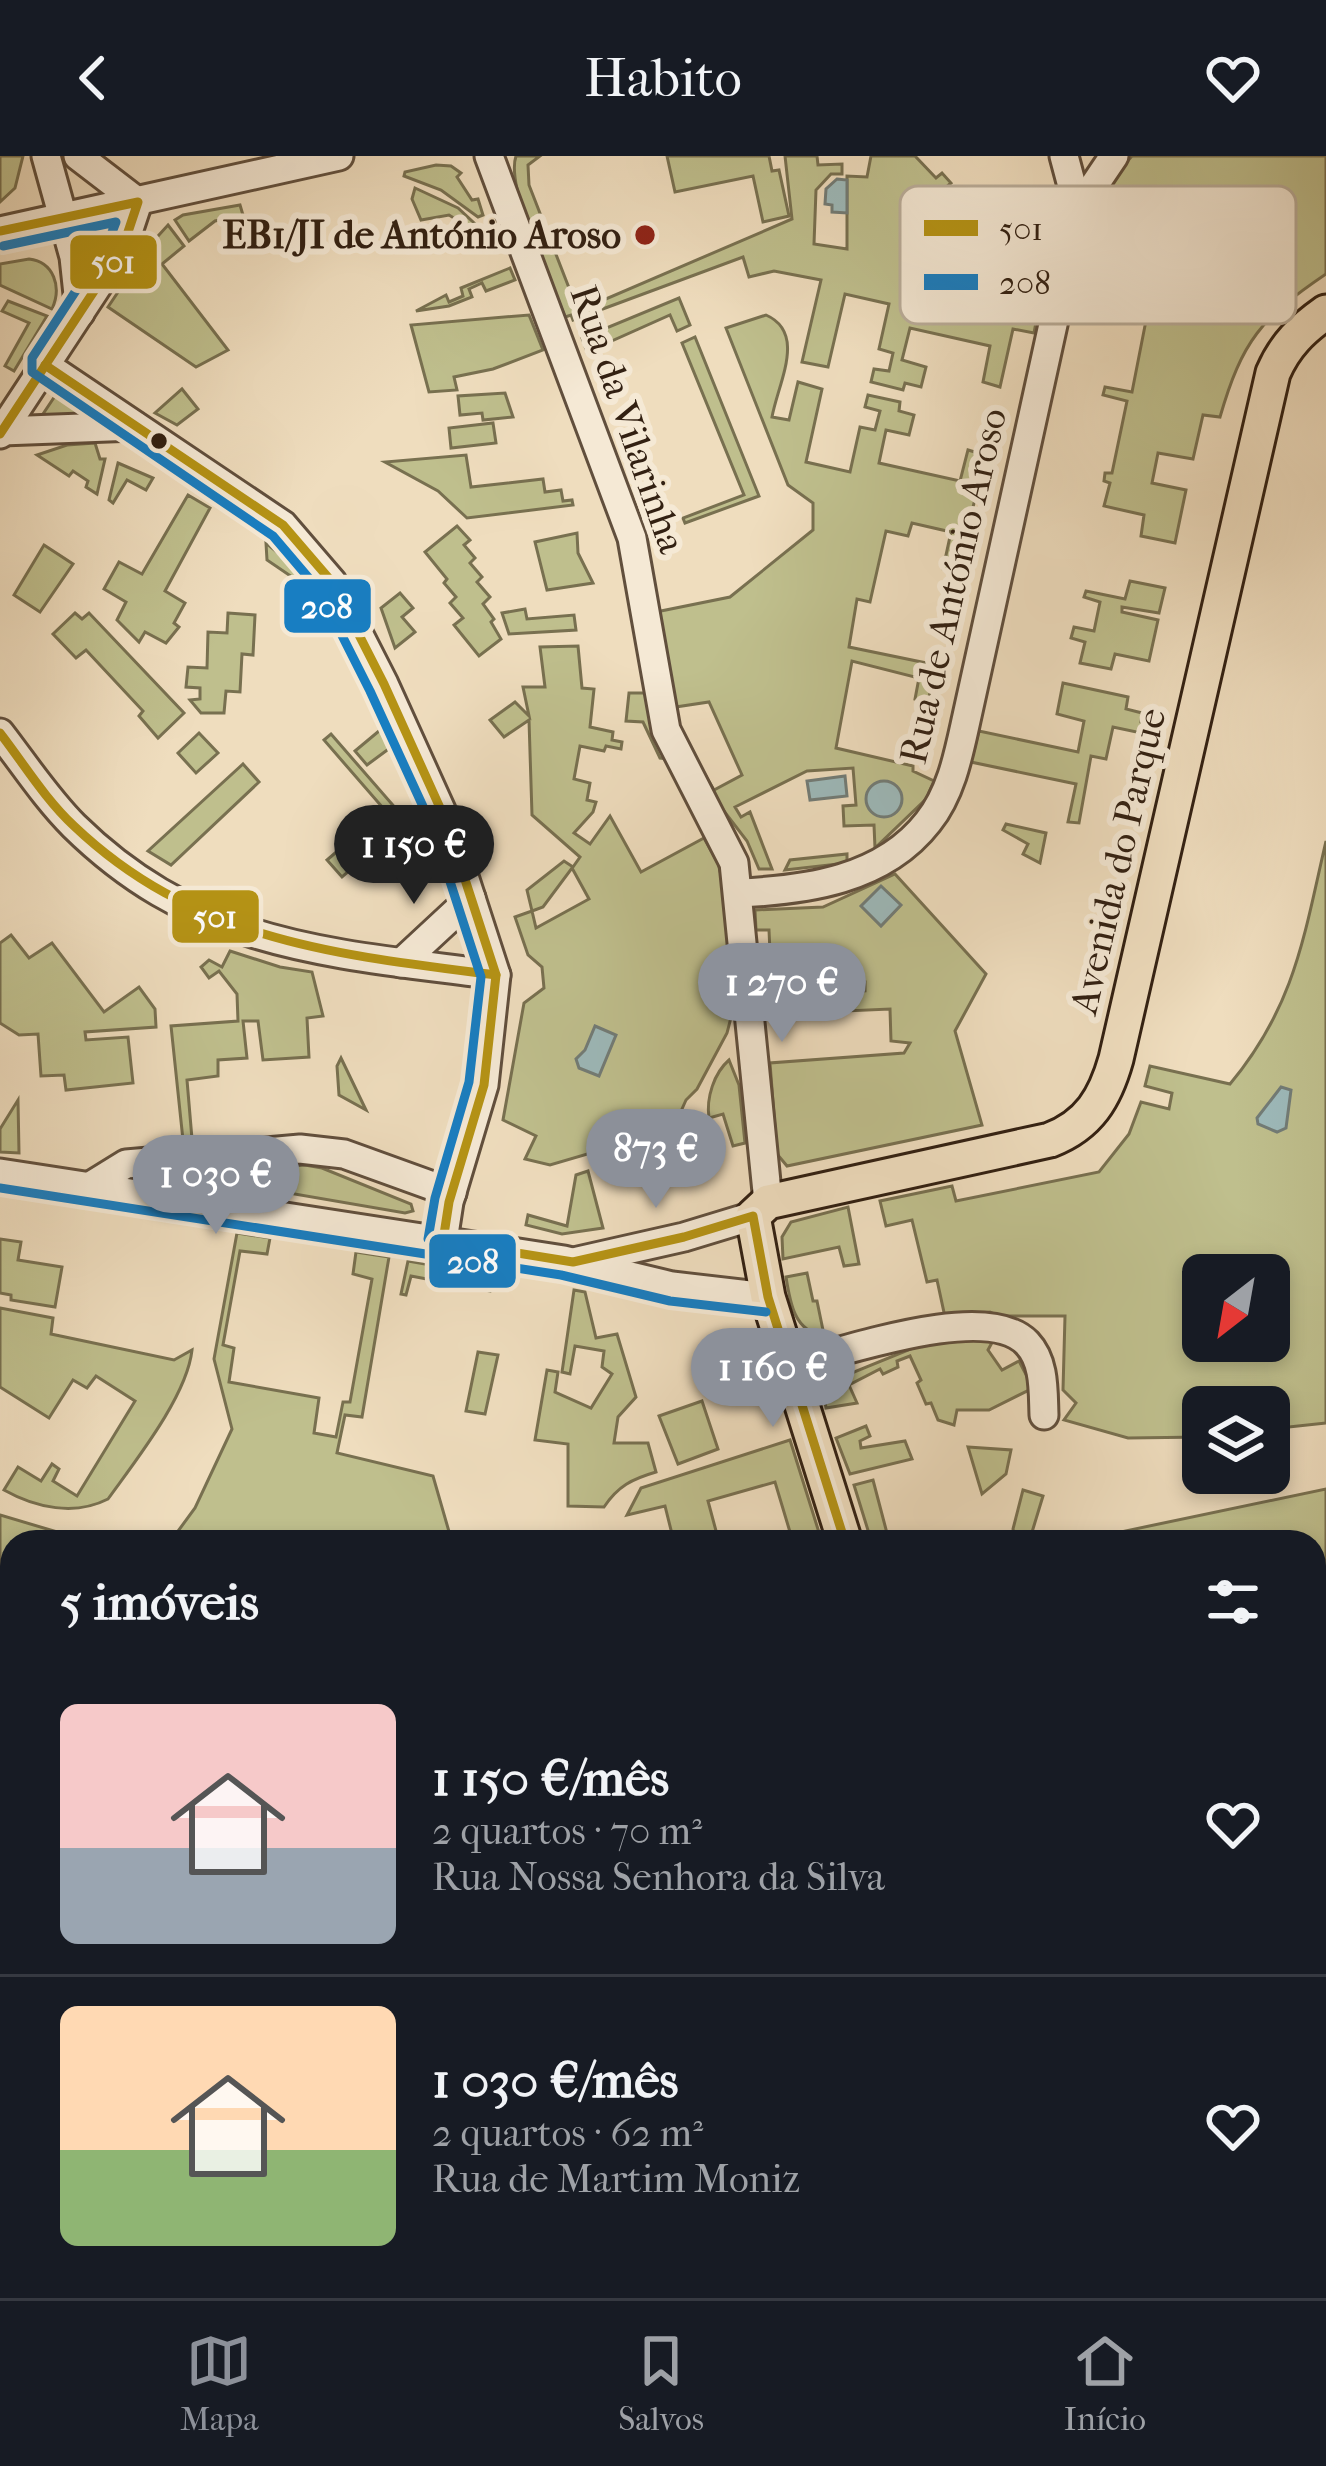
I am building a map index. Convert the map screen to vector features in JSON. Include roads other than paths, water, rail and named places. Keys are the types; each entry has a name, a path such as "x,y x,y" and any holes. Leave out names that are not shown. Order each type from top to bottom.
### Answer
{"main road":[{"name":"Avenida do Parque","path":"760,1209 1050,1141 1072,1132 1104,1096 1273,373 1282,352 1303,328 1326,312"},
{"name":"Rua da Vilarinha","path":"760,1209 768,1297 841,1530"}],"street":[{"path":"46,156 74,257 80,313"},
{"path":"78,156 137,202"},
{"path":"0,231 339,156"},
{"name":"Rua da Vilarinha","path":"488,156 632,538 666,730 734,863 760,1209"},
{"name":"Rua de António Aroso","path":"1064,156 1072,186"},
{"name":"Rua de António Aroso","path":"1094,186 1114,156"},
{"path":"1,432 123,247 137,202"},
{"name":"Rua de António Aroso","path":"739,893 820,885 866,871 912,838 942,798 954,771 967,716 1053,324"},
{"path":"45,365 283,525 332,582 384,684 446,821 496,974 484,1085 443,1241"},
{"path":"1,432 135,426"},
{"path":"0,733 75,827 134,875 186,908 262,939 314,952 496,974"},
{"path":"401,963 471,898"},
{"path":"92,1185 126,1164 300,1150 344,1154 452,1193"},
{"path":"0,1174 574,1262 671,1286 768,1297"},
{"path":"574,1262 685,1237 760,1209"},
{"path":"789,1365 931,1328 1010,1331 1025,1342 1041,1370 1044,1415"}],"water":[{"path":"837,179 847,180 847,213 832,212 832,205 825,204 826,189"},
{"path":"845,776 847,796 810,800 807,781"},
{"path":"884,781 896,787 902,799 896,811 884,817 872,811 866,799 872,787"},
{"path":"881,886 901,905 881,926 861,906"},
{"path":"595,1026 616,1035 599,1076 579,1068 576,1059"},
{"path":"1281,1087 1291,1090 1286,1128 1277,1132 1258,1124 1257,1118"}],"place":[{"name":"EB1/JI de António Aroso","path":"645,235"}]}
